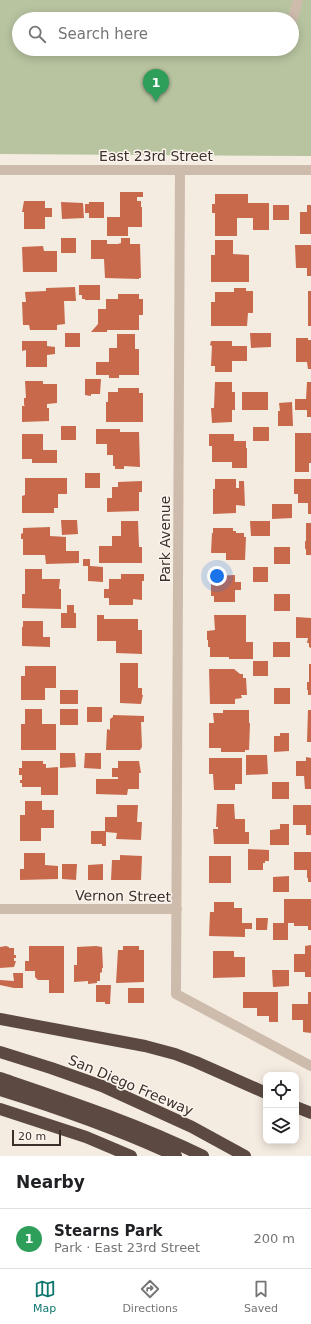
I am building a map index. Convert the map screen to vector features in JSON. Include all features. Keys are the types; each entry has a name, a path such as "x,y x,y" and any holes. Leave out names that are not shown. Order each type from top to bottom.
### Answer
{"highway":[{"path":"0,1019 145,1046 174,1054 196,1062 263,1092"},
{"name":"San Diego Freeway","path":"0,1052 52,1068 102,1086 192,1127 245,1156"},
{"path":"0,1078 98,1112 176,1143 203,1156"},
{"path":"0,1090 58,1108 133,1137 176,1156"},
{"path":"299,1107 311,1113"},
{"path":"0,1109 86,1137 131,1156"},
{"path":"86,1137 108,1156"}],"street":[{"path":"295,12 298,0"},
{"name":"East 23rd Street","path":"0,170 311,170"},
{"name":"Park Avenue","path":"177,909 180,170"},
{"name":"Vernon Street","path":"0,909 177,909 176,994 311,1066"}],"green space":[{"path":"0,0 311,0 311,156 0,154"}],"building":[{"path":"120,192 143,192 143,197 137,197 137,201 141,201 142,207 142,227 128,227 128,236 107,236 107,217 120,217"},
{"path":"215,194 248,194 248,203 269,203 269,230 253,230 253,218 237,218 237,236 215,236 215,213 212,213 212,204 215,204"},
{"path":"24,201 45,201 45,208 52,208 52,217 45,217 45,229 24,229 24,212 22,212"},
{"path":"61,202 83,203 84,218 62,219"},
{"path":"89,202 104,202 104,218 89,218 89,213 85,213 85,204 89,204"},
{"path":"273,205 289,205 289,220 273,220"},
{"path":"307,205 311,205 311,234 300,234 300,212 307,212"},
{"path":"61,238 76,238 76,253 61,253"},
{"path":"121,238 130,238 130,244 140,244 141,278 139,279 105,278 104,259 91,259 91,240 107,240 107,244 118,244 121,243"},
{"path":"215,240 233,240 233,254 249,255 249,282 211,282 211,255 215,255"},
{"path":"295,245 311,245 311,276 307,276 307,268 296,268"},
{"path":"43,246 44,251 57,251 57,272 23,272 22,247"},
{"path":"79,285 100,285 100,300 82,299 82,295 79,295"},
{"path":"75,287 76,301 64,301 65,324 57,325 57,330 30,330 29,325 23,325 22,302 26,302 25,292 46,291 46,288"},
{"path":"234,288 246,288 246,291 253,291 253,313 248,313 247,326 211,326 211,302 215,302 215,292 234,292"},
{"path":"308,291 311,291 311,326 308,326"},
{"path":"118,294 139,294 139,299 143,299 143,315 139,315 139,330 107,330 107,332 91,332 98,324 98,309 106,309 106,299 118,299"},
{"path":"65,333 80,333 80,347 65,347"},
{"path":"250,333 271,333 271,347 251,348"},
{"path":"117,334 135,334 135,349 139,349 139,375 119,375 119,378 109,378 109,375 96,375 96,362 109,362 109,348 117,348"},
{"path":"296,338 308,338 308,340 311,340 311,369 308,369 307,362 296,362"},
{"path":"22,341 47,341 47,346 55,347 55,354 47,355 47,367 26,367 26,350 22,351"},
{"path":"211,341 232,341 232,346 247,346 247,361 232,361 232,372 215,372 215,366 211,366"},
{"path":"85,379 101,379 100,394 91,394 91,396 85,395"},
{"path":"25,381 43,381 43,384 57,384 57,403 47,404 47,408 49,408 49,421 22,422 22,406 25,406 24,398 26,398"},
{"path":"215,382 232,382 232,392 235,392 235,410 232,410 232,422 212,423 211,408 214,408"},
{"path":"307,382 311,382 311,417 307,417 307,410 295,410 295,399 306,399"},
{"path":"118,388 139,388 139,393 143,393 143,422 106,422 106,402 108,402 108,392 118,392"},
{"path":"242,392 268,392 268,410 242,410"},
{"path":"292,402 293,426 278,426 278,411 280,411 279,403"},
{"path":"61,426 76,426 76,440 61,440"},
{"path":"253,427 269,427 269,441 253,441"},
{"path":"96,429 120,429 120,432 139,432 140,467 124,466 124,469 115,469 115,466 113,466 113,455 107,455 107,444 96,444"},
{"path":"295,433 311,433 311,463 309,463 309,472 295,472"},
{"path":"22,434 43,434 43,450 57,450 57,463 32,463 32,459 22,459"},
{"path":"209,434 234,434 234,441 246,441 247,468 232,468 232,462 212,462 212,446 209,446"},
{"path":"85,473 100,473 100,488 85,488"},
{"path":"25,478 67,478 67,494 58,494 58,508 54,508 54,513 22,513 22,496 25,495"},
{"path":"215,479 236,479 236,488 239,488 239,481 244,481 245,506 236,505 236,513 213,514 213,489 215,489"},
{"path":"294,479 311,479 311,514 308,514 308,503 298,503 298,494 294,494"},
{"path":"142,481 142,492 139,492 139,511 107,512 107,498 112,498 112,487 118,487 118,482"},
{"path":"272,504 292,504 292,518 272,519"},
{"path":"61,520 77,520 78,534 62,535"},
{"path":"121,521 138,521 139,547 142,547 142,563 99,563 99,546 112,546 112,536 121,536"},
{"path":"250,521 270,521 270,536 251,536"},
{"path":"306,523 311,523 311,555 306,555 305,549"},
{"path":"50,527 50,536 66,537 66,551 79,551 79,563 46,564 45,555 23,555 23,539 21,539 21,534 23,533 23,528"},
{"path":"213,528 233,528 233,531 236,531 236,533 244,533 244,537 246,537 245,560 226,560 226,553 211,553"},
{"path":"274,547 290,547 290,564 274,564"},
{"path":"83,559 90,559 90,566 103,567 103,582 88,581 88,566 83,566"},
{"path":"253,567 268,567 268,582 253,582"},
{"path":"25,569 42,569 42,579 60,579 59,589 61,589 61,609 22,608 22,594 25,594"},
{"path":"121,574 144,574 144,581 142,581 142,600 133,599 133,605 109,605 109,598 104,598 104,589 109,589 109,579 121,579"},
{"path":"235,575 235,582 241,582 241,590 235,590 235,602 214,602 214,596 211,596 211,581 214,581 214,576"},
{"path":"274,594 290,594 290,611 274,611"},
{"path":"67,605 74,605 74,613 76,613 76,628 61,628 61,613 67,613"},
{"path":"97,615 104,615 104,619 138,619 138,630 142,630 142,654 116,653 116,641 97,641"},
{"path":"214,615 246,615 246,642 253,642 253,659 210,657 207,631 215,630"},
{"path":"296,617 311,618 311,648 309,647 309,643 307,643 308,638 296,638"},
{"path":"23,621 43,621 43,637 50,637 50,647 22,646"},
{"path":"273,642 290,642 290,657 273,657"},
{"path":"253,661 268,661 268,676 253,676"},
{"path":"120,663 138,663 138,688 142,688 143,695 141,704 120,703"},
{"path":"309,664 311,664 311,695 308,695 307,690 307,682 309,682"},
{"path":"25,666 56,666 56,688 45,688 45,700 21,700 21,676 25,676"},
{"path":"209,669 234,669 240,674 243,674 243,678 246,678 247,695 241,695 242,698 235,699 235,704 210,704"},
{"path":"274,688 290,688 290,704 274,704"},
{"path":"60,690 78,690 78,704 60,704"},
{"path":"87,707 102,707 102,722 87,722"},
{"path":"25,709 42,709 42,724 56,724 56,750 21,750 21,724 25,724"},
{"path":"60,709 78,709 78,725 60,725"},
{"path":"223,710 249,710 249,750 245,750 245,752 221,752 221,748 209,748 209,723 214,723 213,713 223,713"},
{"path":"308,710 311,710 311,742 307,742"},
{"path":"113,715 144,716 144,722 141,722 142,747 140,750 106,750 107,729 110,730 110,719"},
{"path":"280,733 289,733 289,751 274,752 274,736 280,736"},
{"path":"60,753 75,753 76,767 60,768"},
{"path":"85,753 101,753 101,769 84,768"},
{"path":"246,755 267,755 268,774 246,775"},
{"path":"306,757 311,758 311,789 305,789 304,776 296,776 296,761 306,761"},
{"path":"209,758 242,758 242,784 235,784 235,790 214,790 213,774 209,774"},
{"path":"22,761 43,761 43,764 46,764 46,768 58,767 58,795 41,795 41,787 22,787 20,780 22,780 22,775 19,775 19,768 22,768"},
{"path":"118,761 139,761 141,773 139,773 139,789 128,789 127,795 96,794 96,779 118,779 118,777 112,777 112,768 118,768"},
{"path":"272,782 289,782 289,799 272,799"},
{"path":"25,801 42,801 42,810 54,810 54,828 41,828 41,841 20,841 20,815 25,815"},
{"path":"217,804 234,804 235,819 245,819 245,832 249,832 249,844 214,844 213,829 218,829 218,827 216,827"},
{"path":"117,805 138,805 137,822 142,822 141,840 116,839 117,833 106,832 106,846 102,846 102,844 91,844 91,831 105,831 105,817 117,817"},
{"path":"293,805 311,805 311,835 306,835 306,825 293,825"},
{"path":"280,824 289,824 289,845 270,845 270,830 280,829"},
{"path":"248,849 269,850 269,861 265,861 265,863 263,863 263,870 248,870"},
{"path":"294,852 311,852 311,882 308,882 307,870 294,870"},
{"path":"24,853 45,853 45,865 58,866 58,879 20,880 20,869 24,869"},
{"path":"120,855 142,856 141,880 111,880 112,860 120,860"},
{"path":"209,856 231,856 231,883 209,883"},
{"path":"62,864 77,864 76,880 62,879"},
{"path":"103,864 103,880 88,880 88,865"},
{"path":"289,876 289,892 273,892 273,877"},
{"path":"284,899 311,899 311,930 308,930 308,926 294,926 294,923 288,923 288,940 273,940 273,923 284,923"},
{"path":"214,902 234,902 234,908 242,908 242,923 252,923 252,929 245,929 245,937 209,936 210,912 214,912"},
{"path":"256,918 268,918 267,930 256,930"},
{"path":"311,945 311,977 305,977 305,972 294,972 294,954 305,954 305,946"},
{"path":"6,946 9,948 14,948 14,955 16,955 16,958 14,958 14,961 16,961 14,967 0,968 0,947"},
{"path":"29,946 64,946 64,993 49,993 49,980 38,980 35,977 35,971 25,971 25,961 29,961"},
{"path":"123,946 139,946 139,950 144,950 144,982 116,983 118,950 123,950"},
{"path":"77,947 102,947 103,968 102,972 100,973 100,981 97,981 97,983 88,984 88,981 74,982 74,965 77,965"},
{"path":"213,951 234,951 234,957 245,957 245,977 213,978"},
{"path":"272,970 289,970 289,986 273,987"},
{"path":"13,973 23,973 23,988 0,985 0,980 14,981"},
{"path":"96,985 111,985 110,1004 105,1004 105,1002 96,1002"},
{"path":"128,988 144,988 144,1003 128,1003"},
{"path":"243,992 278,992 278,1022 269,1022 269,1016 257,1016 257,1008 243,1008"},
{"path":"308,992 311,992 311,1033 303,1032 303,1020 292,1020 292,1004 308,1004"}],"place":[{"name":"Stearns Park","path":"156,102"}]}
